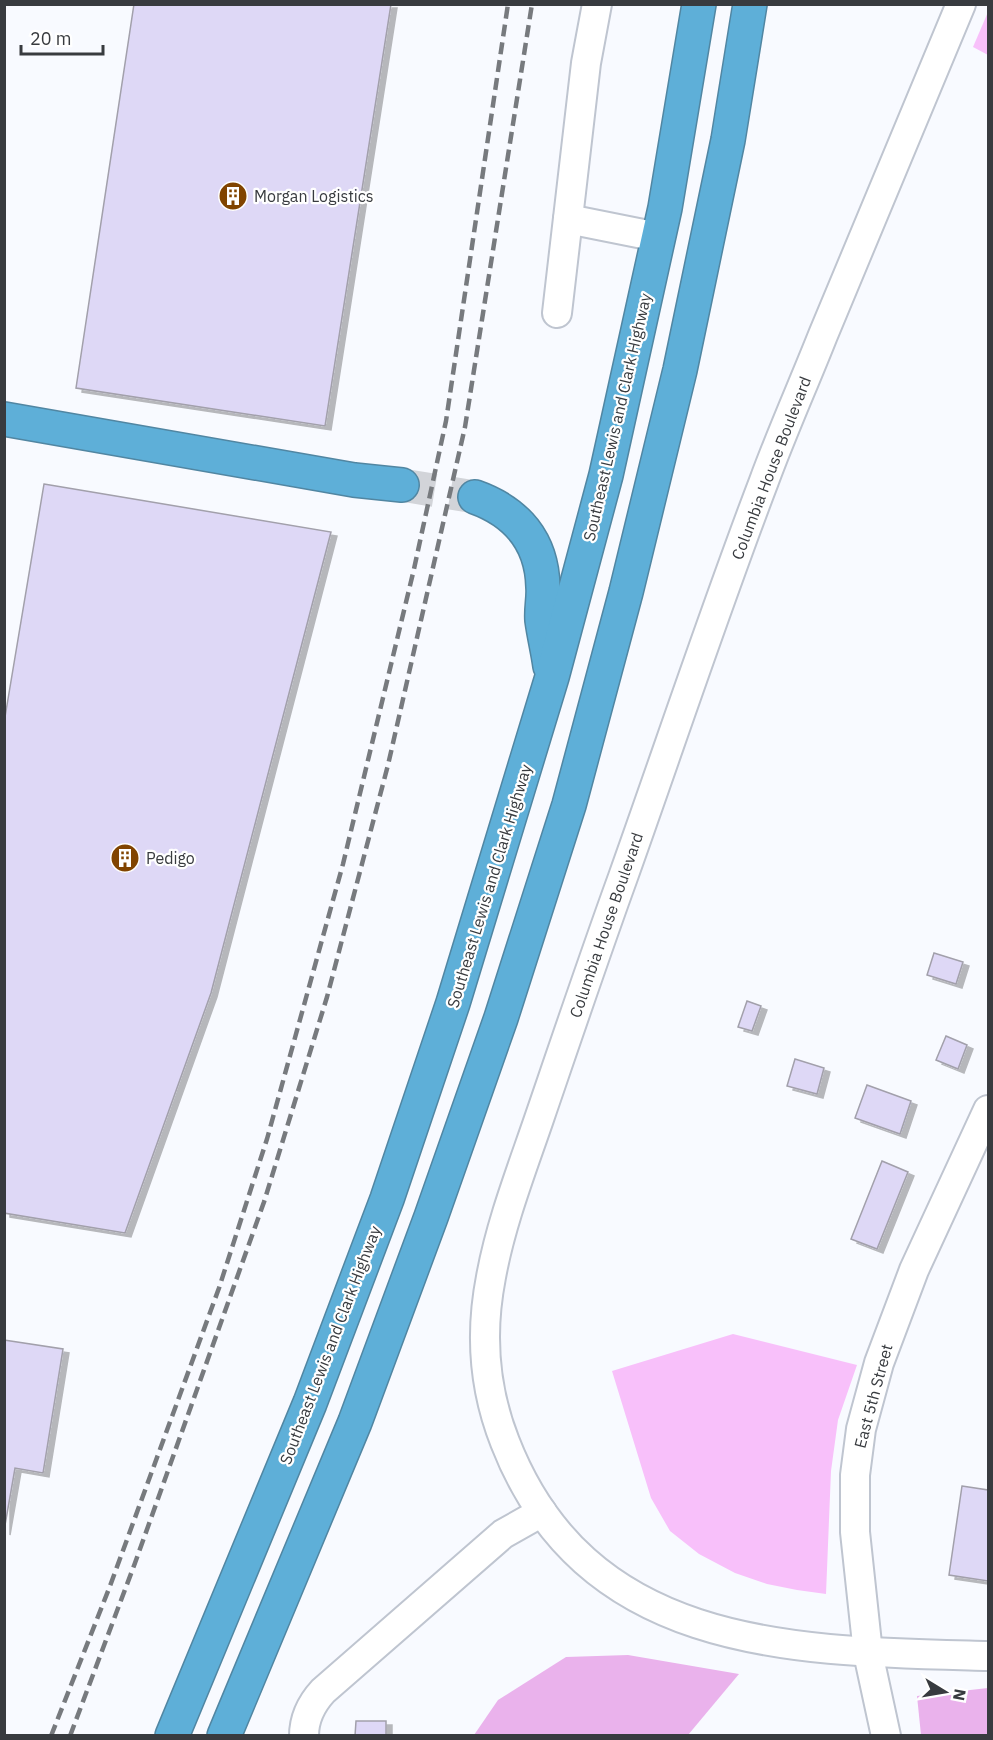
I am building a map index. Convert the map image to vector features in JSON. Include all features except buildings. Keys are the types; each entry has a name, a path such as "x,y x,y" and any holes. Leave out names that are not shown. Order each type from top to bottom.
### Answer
{"highway":[{"name":"Southeast Lewis and Clark Highway","path":"172,1736 310,1403 387,1199 453,1003 552,677 606,475 658,237 699,4"},
{"path":"224,1736 363,1401 501,1018 569,805 626,592 680,370 728,140 750,4"},
{"path":"4,419 354,480 402,485"},
{"path":"474,497 491,502 505,511 524,527 535,547 542,566 542,618 552,677"}],"street":[{"path":"557,313 586,63 597,4"},
{"name":"Columbia House Boulevard","path":"961,4 765,478 615,900 505,1216 491,1274 486,1307 485,1360 491,1401 506,1445 521,1477 542,1512 573,1550 612,1582 652,1606 693,1624 753,1638 810,1647 868,1653 988,1656"},
{"path":"568,219 658,237"},
{"name":"East 5th Street","path":"886,1736 868,1653 855,1532 855,1475 861,1429 879,1363 915,1270 988,1110"},
{"path":"304,1736 308,1714 316,1698 323,1691 503,1534 542,1512"}],"shaded area":[{"path":"988,12 988,55 973,47"},
{"path":"733,1334 857,1365 838,1420 831,1471 826,1594 767,1584 735,1573 699,1554 670,1531 651,1498 612,1371"},
{"path":"628,1655 739,1674 688,1735 474,1735 498,1700 566,1657"},
{"path":"988,1688 988,1735 921,1735 917,1696"}],"tunnel":[{"path":"402,485 475,497"}],"railway":[{"path":"51,1736 110,1586 219,1288 267,1139 343,864 414,569 446,421 508,4"},
{"path":"70,1736 135,1563 264,1202 327,997 388,765 465,427 532,4"}],"place":[{"name":"Morgan Logistics","path":"233,196"},
{"name":"Pedigo","path":"125,858"}]}
